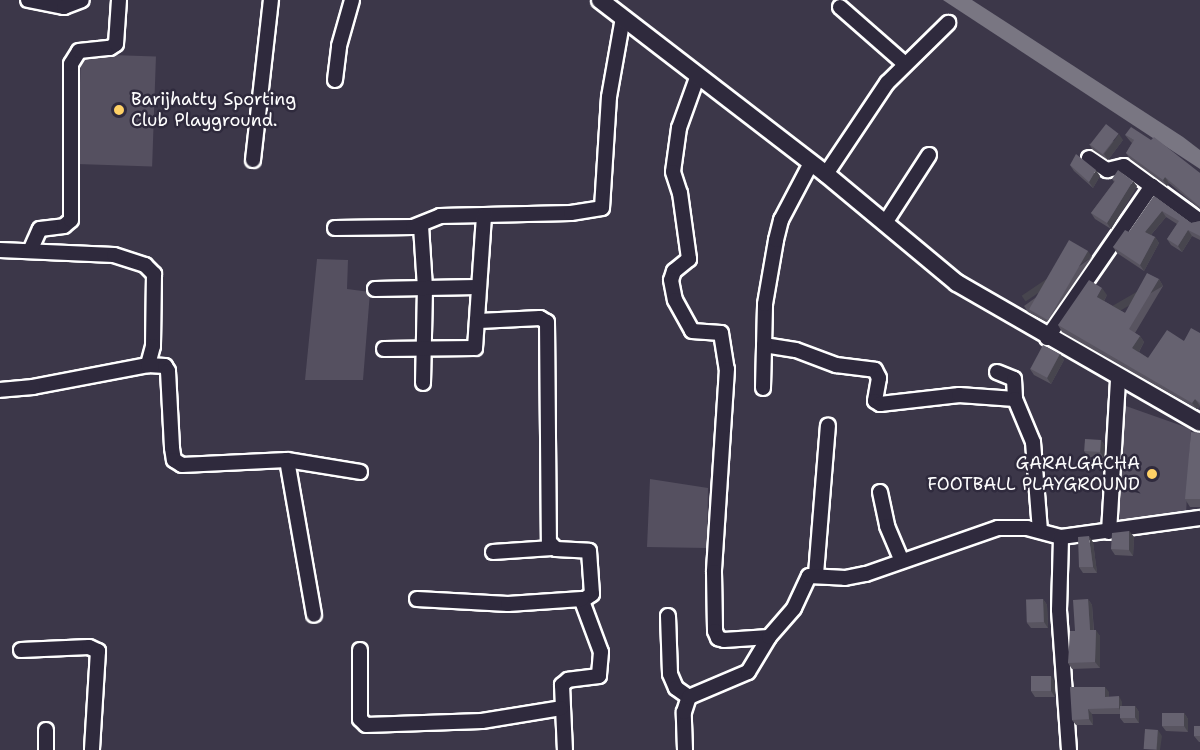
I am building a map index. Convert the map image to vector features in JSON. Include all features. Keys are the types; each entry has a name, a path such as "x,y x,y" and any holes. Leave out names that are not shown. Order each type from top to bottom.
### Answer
{"main road":[{"path":"600,0 826,174 957,283 1118,379 1200,423"}],"street":[{"path":"28,0 64,7 82,0"},
{"path":"30,251 40,229 64,226 71,220 71,64 79,51 111,48 116,44 119,0"},
{"path":"253,160 271,0"},
{"path":"335,80 339,46 352,0"},
{"path":"840,7 905,64"},
{"path":"335,228 421,226 440,216 484,216 602,208 609,97 623,18"},
{"path":"826,174 867,110 905,64 948,23"},
{"path":"698,75 679,128 673,172 680,193 689,259 674,271 671,280 675,300 692,331 721,333 727,369 714,572 715,631 718,638 724,640 769,637"},
{"path":"885,223 929,155"},
{"path":"1089,158 1107,170 1124,166 1200,221"},
{"path":"763,388 765,304 776,240 781,220 811,163"},
{"path":"1047,338 1152,186"},
{"path":"384,349 473,349 478,342 477,287 484,216"},
{"path":"421,226 425,288 423,383"},
{"path":"0,250 97,253 150,268 154,274 153,346 148,364"},
{"path":"375,289 477,287"},
{"path":"479,321 540,318 547,322 546,462 548,536 552,548"},
{"path":"764,345 807,354 836,365 875,370 879,378 875,401 880,404 959,395 1015,399"},
{"path":"0,390 33,387 148,364 165,366 168,371 171,442 177,463 195,466 286,460 360,472"},
{"path":"996,372 1014,379 1015,399 1033,442 1040,531"},
{"path":"1109,532 1118,379"},
{"path":"816,574 828,425"},
{"path":"286,460 314,615"},
{"path":"880,492 887,526 901,559"},
{"path":"685,750 684,712 689,697 748,672 769,637 787,620 808,576 816,574 854,577 901,559 999,528 1040,531 1061,537 1200,518"},
{"path":"1061,537 1059,610 1069,750"},
{"path":"417,599 508,604 582,599 592,594 589,551 552,548 493,552"},
{"path":"565,750 561,708 563,683 594,679 601,671 600,644 582,599"},
{"path":"668,616 670,674 676,688 689,697"},
{"path":"21,650 96,648 92,750"},
{"path":"360,650 360,719 366,725 482,721 561,708"},
{"path":"46,730 46,750"}],"shaded area":[{"path":"943,0 972,0 1183,137 1200,150 1200,169"},
{"name":"Barijhatty Sporting Club Playground.","path":"81,54 156,57 152,167 77,164"},
{"path":"317,259 348,260 347,289 370,292 363,380 305,380"},
{"name":"GARALGACHA FOOTBALL PLAYGROUND","path":"1123,405 1191,429 1186,513 1122,522 1115,511"},
{"path":"650,479 708,488 707,548 647,547"}],"building":[{"path":"1106,124 1119,134 1103,154 1090,144"},
{"path":"1131,127 1151,140 1154,137 1200,173 1200,207 1165,177 1163,180 1126,153 1134,140 1125,135"},
{"path":"1076,154 1096,170 1089,182 1070,165"},
{"path":"1118,170 1133,181 1107,223 1091,213 1115,181 1112,179"},
{"path":"1154,196 1191,223 1200,221 1200,236 1188,230 1178,246 1167,239 1179,221 1162,211 1145,232 1155,237 1140,265 1113,247 1125,230 1129,232"},
{"path":"1069,240 1088,251 1048,320 1029,309"},
{"path":"1147,273 1159,279 1129,329 1140,336 1132,348 1148,358 1167,330 1184,341 1191,328 1200,333 1200,403 1195,399 1192,403 1058,325 1089,280 1102,288 1097,297 1125,313"},
{"path":"1043,345 1060,354 1047,378 1030,369"},
{"path":"1191,432 1200,433 1200,499 1185,499"},
{"path":"1085,439 1101,440 1100,452 1084,451"},
{"path":"1129,531 1129,550 1111,549 1112,533"},
{"path":"1089,536 1093,567 1079,567 1078,537"},
{"path":"1043,599 1044,622 1027,623 1026,600"},
{"path":"1088,599 1090,630 1096,630 1095,662 1068,663 1070,631 1075,631 1073,600"},
{"path":"1031,676 1051,676 1051,691 1031,691"},
{"path":"1070,687 1105,687 1105,697 1119,696 1119,708 1088,709 1089,719 1072,720"},
{"path":"1120,706 1135,706 1135,718 1120,718"},
{"path":"1162,713 1184,713 1184,726 1162,726"},
{"path":"1194,726 1200,726 1200,736 1194,736"},
{"path":"1145,729 1158,730 1157,750 1144,749"}],"place":[{"name":"Barijhatty Sporting Club Playground.","path":"119,110"},
{"name":"GARALGACHA FOOTBALL PLAYGROUND","path":"1152,474"}]}
